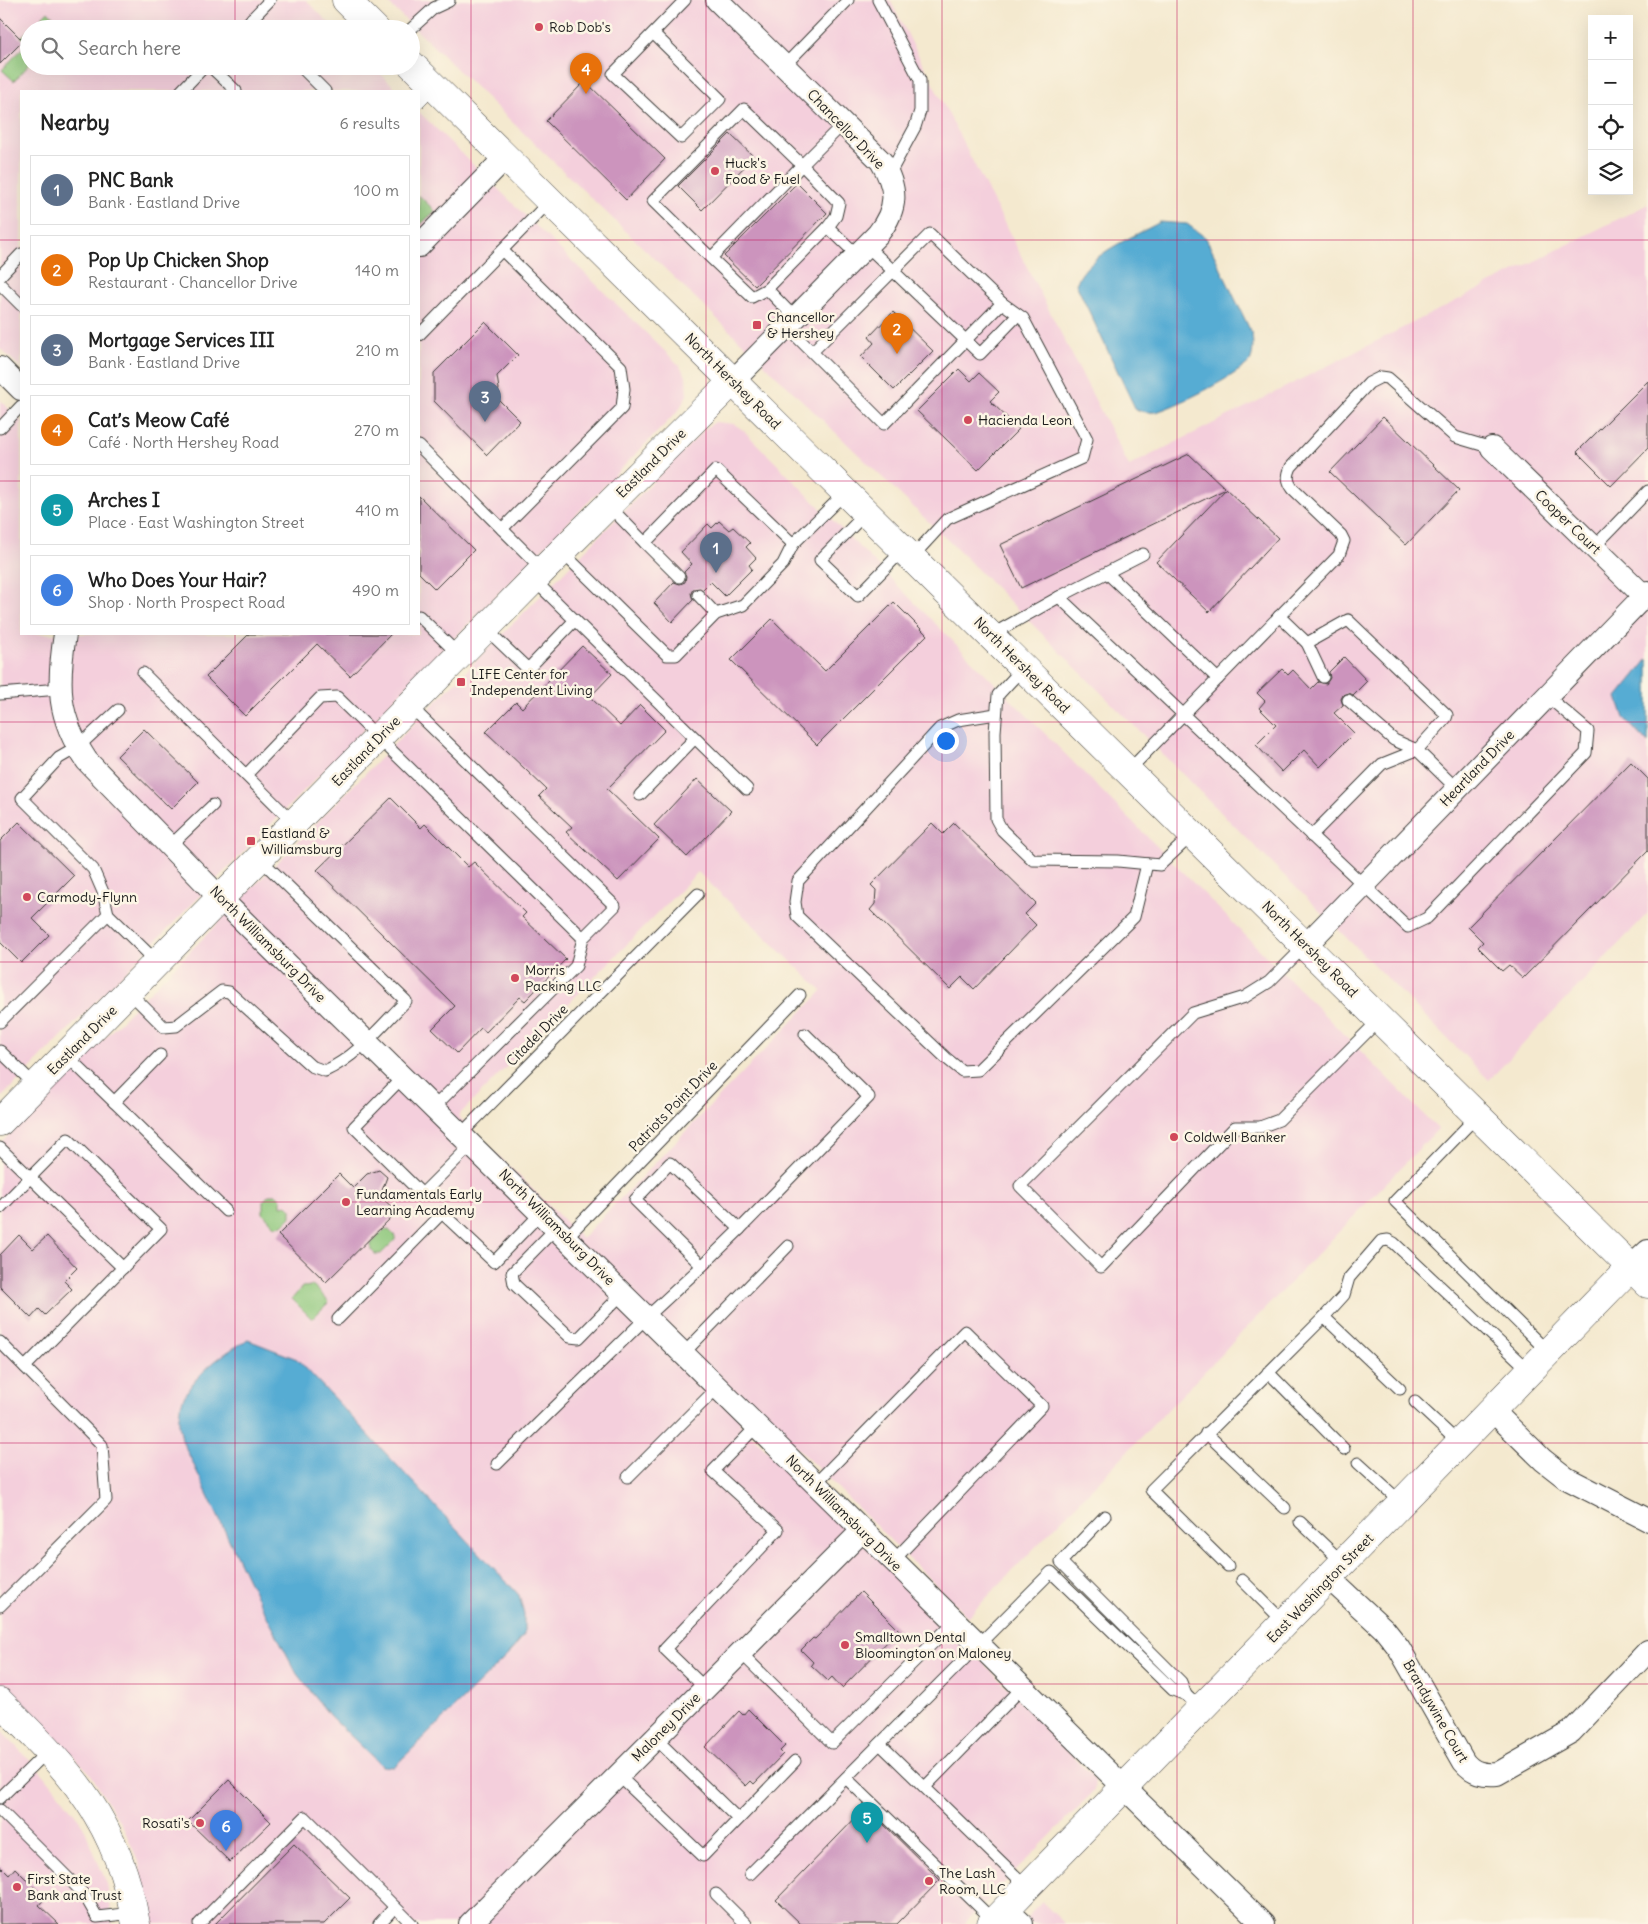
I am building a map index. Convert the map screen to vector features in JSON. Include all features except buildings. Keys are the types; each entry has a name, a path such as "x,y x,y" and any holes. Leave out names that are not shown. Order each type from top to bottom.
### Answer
{"main road":[{"path":"346,0 366,20"},
{"name":"North Hershey Road","path":"416,75 426,94 506,158 1478,1115 1642,1267"},
{"name":"Eastland Drive","path":"0,1122 546,567 734,381"},
{"name":"East Washington Street","path":"1003,1919 1027,1886 1124,1787 1193,1702 1285,1624 1539,1361 1642,1267"},
{"path":"0,1702 49,1750 85,1793 109,1835 126,1880 135,1919"}],"street":[{"name":"Chancellor Drive","path":"717,0 881,161 889,175 894,191 893,206 887,222 862,251 734,381"},
{"path":"420,245 506,158"},
{"path":"0,368 20,387"},
{"name":"Cooper Court","path":"1492,448 1594,547 1646,594"},
{"name":"Heartland Drive","path":"1306,945 1646,594"},
{"name":"North Williamsburg Drive","path":"65,635 60,664 59,689 65,719 87,761 221,899 555,1225 892,1561 1263,1924"},
{"path":"1492,1410 1543,1460 1566,1478 1648,1520"},
{"name":"Maloney Drive","path":"470,1924 862,1531"},
{"name":"Brandywine Court","path":"1337,1571 1399,1648 1464,1762 1468,1767 1485,1775 1497,1774 1570,1732 1648,1651"}],"lane":[{"path":"252,18 270,0"},
{"path":"653,33 720,99 681,138 613,74 685,0"},
{"path":"784,66 848,0"},
{"path":"878,0 920,80 921,92 920,111 915,127 889,175"},
{"path":"420,21 434,8 449,1"},
{"path":"182,90 196,75"},
{"path":"219,75 235,90"},
{"path":"309,75 324,90"},
{"path":"744,109 840,203 836,216 828,226 815,232 774,274 766,289 752,297 653,201 744,109"},
{"path":"711,258 738,237 778,195 802,165 843,124"},
{"path":"420,334 550,201"},
{"path":"828,226 893,271 980,354 1018,314"},
{"path":"812,352 930,234 1002,303 1024,318 1087,439 1082,458 947,519 858,596 820,560 867,512"},
{"path":"502,250 621,367 624,389 622,408 502,529"},
{"path":"0,276 20,255"},
{"path":"0,284 20,304"},
{"path":"766,289 812,352 884,424 1002,303"},
{"path":"1129,770 1339,555 1344,541 1341,535 1293,488 1288,482 1288,474 1291,468 1369,383 1381,377 1388,378 1455,437 1492,448"},
{"path":"0,428 20,407"},
{"path":"420,447 502,529 546,567 667,655 676,655 716,614 743,604 784,564 793,544 846,492"},
{"path":"645,543 716,470 793,544"},
{"path":"1594,547 1648,491"},
{"path":"608,506 679,577"},
{"path":"991,635 1059,597 1143,554"},
{"path":"546,567 574,620 747,789"},
{"path":"1107,573 1218,678"},
{"path":"698,595 716,614"},
{"path":"1059,597 1408,926 1426,918 1586,752 1588,731 1547,696"},
{"path":"1279,616 1308,643 1323,677"},
{"path":"420,617 460,656"},
{"path":"486,629 528,669 574,620"},
{"path":"1308,643 1348,620 1447,715 1417,750 1382,764 1311,836"},
{"path":"1024,667 998,695 996,714 996,819 1002,830 1033,860 1160,865 1193,834"},
{"path":"143,672 295,824"},
{"path":"0,694 59,689"},
{"path":"246,775 320,698 337,698 583,938"},
{"path":"1348,700 1394,740 1417,750 1457,789"},
{"path":"410,706 615,906 583,938 576,966 434,1107"},
{"path":"118,710 78,747 60,758 22,798 94,870 103,892 108,914 158,963"},
{"path":"996,714 958,720 940,728 798,881 794,902 797,916 946,1058 962,1071 978,1070 1134,917 1146,864"},
{"path":"640,795 695,738"},
{"path":"170,846 213,805"},
{"path":"129,992 164,1028 176,1026 222,991 229,992 311,1066 325,1071 337,1066 367,1041 406,1001 260,859"},
{"name":"Citadel Drive","path":"403,1076 354,1127 422,1194 467,1139 698,894"},
{"path":"0,1022 108,914"},
{"path":"1306,945 1268,982 1245,997 1193,1013 1020,1186 1101,1267 1235,1128 1260,1127 1278,1120 1380,1019"},
{"name":"Patriots Point Drive","path":"555,1225 800,995"},
{"path":"497,1464 740,1229 868,1097 805,1034"},
{"path":"0,1051 36,1086"},
{"path":"114,1102 160,1055"},
{"path":"66,1056 226,1211"},
{"path":"1478,1115 1395,1201 1539,1361"},
{"path":"0,1208 68,1139 161,1229 25,1367"},
{"path":"0,1148 123,1268"},
{"path":"702,1266 635,1200 670,1164 740,1229"},
{"path":"338,1319 442,1213 494,1262 555,1225"},
{"path":"555,1225 512,1273 514,1284 570,1336 578,1338 623,1293"},
{"path":"1228,1566 1151,1490 1206,1433 1324,1318 1344,1295 1349,1278 1381,1241 1388,1240 1394,1243 1539,1361"},
{"path":"684,1353 788,1246"},
{"path":"1324,1318 1400,1389"},
{"path":"815,1484 965,1331 1042,1406 892,1561"},
{"path":"0,1342 102,1445 106,1500 0,1606"},
{"path":"1268,1372 1344,1449"},
{"path":"628,1478 718,1387"},
{"path":"1415,1402 1460,1444"},
{"path":"705,1688 665,1650 778,1530 713,1471 757,1426"},
{"path":"1206,1433 1285,1508"},
{"path":"1358,1463 1402,1503"},
{"path":"1105,1516 1061,1562 1181,1682 1193,1702"},
{"path":"1300,1522 1337,1571"},
{"path":"750,1874 1051,1572 1173,1690 1193,1702"},
{"path":"1242,1580 1285,1624"},
{"path":"741,1653 832,1744 955,1621"},
{"path":"925,1787 1022,1688"},
{"path":"655,1738 738,1819"},
{"path":"880,1744 1027,1886"},
{"path":"3,1790 49,1750"},
{"path":"618,1775 703,1856 795,1761"},
{"path":"846,1778 1003,1919"},
{"path":"0,1810 85,1896 97,1917 135,1919"},
{"path":"199,1924 305,1817 412,1924"},
{"path":"716,1894 746,1924"},
{"path":"379,1924 395,1907"}],"shaded area":[{"path":"0,0 306,0 326,20 20,20 20,75 382,75 397,90 20,90 20,367 0,348"},
{"path":"385,0 890,0 1129,466 1648,204 1648,913 1489,1080 959,551 420,34 420,20 406,20"},
{"path":"420,113 679,365 686,376 687,395 679,410 0,1099 0,400 20,420 20,635 420,635"},
{"path":"715,422 734,424 743,430 1438,1129 968,1617 756,1407 739,1423 958,1636 1095,1779 1094,1791 964,1924 151,1924 139,1863 124,1829 90,1773 0,1682 0,1144 706,428","holes":["698,872 822,991 582,1238 458,1116"]},
{"path":"0,1730 45,1776 82,1823 107,1884 113,1924 0,1924"},
{"path":"1042,1902 1065,1924 1020,1924"}],"green space":[{"path":"48,11 56,20 39,20"},
{"path":"20,51 20,75 14,81 2,70"},
{"path":"420,196 435,211 420,225"},
{"path":"269,1195 277,1195 281,1199 281,1206 287,1205 291,1209 291,1217 283,1225 275,1226 263,1213 263,1201"},
{"path":"384,1230 389,1230 395,1236 395,1240 381,1254 375,1254 371,1250 371,1244"},
{"path":"314,1286 329,1302 312,1319 292,1299 302,1287"}],"water":[{"path":"1160,222 1187,224 1206,238 1252,334 1253,348 1250,361 1234,374 1175,405 1150,412 1136,410 1076,284 1082,273 1101,255 1112,247"},
{"path":"1648,659 1648,743 1624,718 1617,697"},
{"path":"248,1340 297,1359 519,1595 524,1615 524,1635 507,1656 394,1767 382,1766 330,1716 297,1674 248,1580 182,1440 179,1425 181,1404 194,1381 215,1361"}],"place":[{"name":"Rob Dob's","path":"539,27"},
{"name":"Cat’s Meow Café","path":"586,94"},
{"name":"Huck's Food & Fuel","path":"715,171"},
{"name":"Chancellor & Hershey","path":"757,325"},
{"name":"Pop Up Chicken Shop","path":"897,354"},
{"name":"Hacienda Leon","path":"968,420"},
{"name":"Mortgage Services III","path":"485,422"},
{"name":"PNC Bank","path":"716,573"},
{"name":"LIFE Center for Independent Living","path":"461,682"},
{"name":"Eastland & Williamsburg","path":"251,841"},
{"name":"Carmody-Flynn","path":"27,897"},
{"name":"Morris Packing LLC","path":"515,978"},
{"name":"Coldwell Banker","path":"1174,1137"},
{"name":"Fundamentals Early Learning Academy","path":"346,1202"},
{"name":"Smalltown Dental Bloomington on Maloney","path":"845,1645"},
{"name":"Rosati's","path":"200,1823"},
{"name":"Arches I","path":"867,1843"},
{"name":"Who Does Your Hair?","path":"226,1851"},
{"name":"The Lash Room, LLC","path":"929,1881"},
{"name":"First State Bank and Trust","path":"17,1887"}]}
